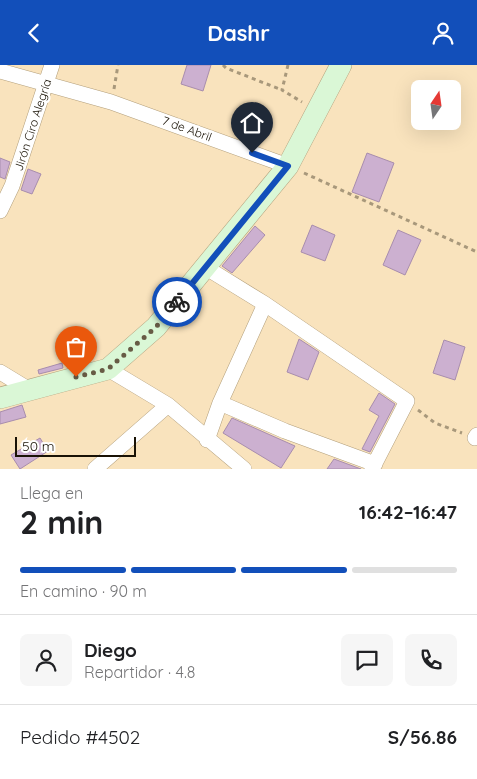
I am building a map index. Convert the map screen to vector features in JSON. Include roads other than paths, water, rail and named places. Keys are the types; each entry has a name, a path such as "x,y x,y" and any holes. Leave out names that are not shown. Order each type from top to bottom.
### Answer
{"street":[{"name":"Jirón Ciro Alegría","path":"0,211 12,186 52,65"},
{"path":"0,398 108,369 156,327 288,166 341,65"},
{"name":"7 de Abril","path":"0,71 111,102 288,166"},
{"path":"205,267 265,304 407,401 374,467 220,403"},
{"path":"207,439 220,403 265,304"},
{"path":"108,369 168,405 244,469"},
{"path":"0,372 28,389"},
{"path":"95,469 168,405"}]}
